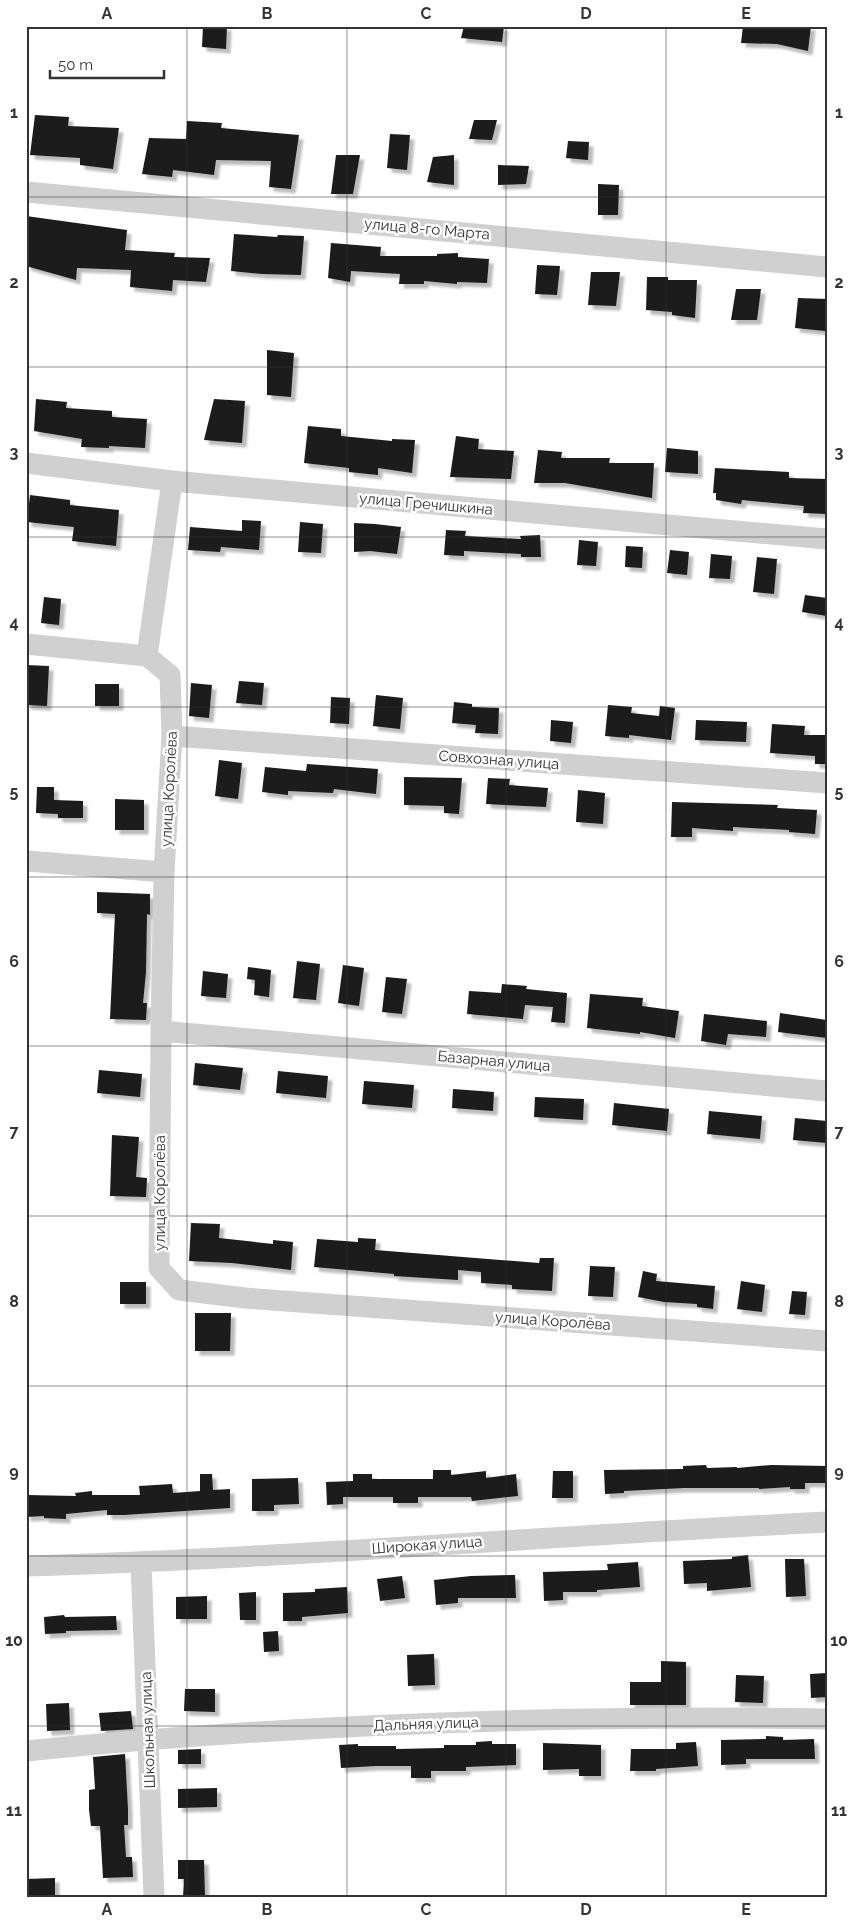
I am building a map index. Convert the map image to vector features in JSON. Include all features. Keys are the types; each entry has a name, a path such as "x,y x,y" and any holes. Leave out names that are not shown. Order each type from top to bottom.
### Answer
{"street":[{"name":"улица 8-го Марта","path":"26,192 827,266"},
{"name":"улица Гречишкина","path":"26,463 172,481 827,539"},
{"path":"26,644 148,656 172,481"},
{"name":"улица Королёва","path":"148,656 170,675 172,736 164,872 159,1268 179,1290 245,1298 827,1341"},
{"name":"Совхозная улица","path":"172,736 827,784"},
{"path":"26,861 164,872"},
{"name":"Базарная улица","path":"161,1031 827,1091"},
{"name":"Широкая улица","path":"26,1566 141,1563 653,1530 827,1522"},
{"name":"Школьная улица","path":"141,1563 154,1897"},
{"name":"Дальняя улица","path":"26,1751 148,1739 417,1723 743,1718 827,1719"}],"building":[{"path":"203,26 227,26 226,49 202,47"},
{"path":"464,26 504,26 502,42 461,38"},
{"path":"743,26 811,26 808,51 777,44 741,43"},
{"path":"35,115 69,117 68,126 119,128 113,169 80,165 80,158 30,155"},
{"path":"474,120 497,120 492,140 469,139"},
{"path":"187,121 222,123 221,128 299,135 291,189 269,187 271,161 216,160 214,175 173,170 172,177 142,174 149,138 186,139"},
{"path":"390,134 410,135 407,170 387,168"},
{"path":"568,141 589,142 588,160 566,158"},
{"path":"336,155 360,155 353,194 331,194"},
{"path":"454,155 454,185 427,182 433,157"},
{"path":"498,165 529,166 526,184 498,185"},
{"path":"598,184 619,185 618,215 598,215"},
{"path":"26,216 127,230 125,250 175,253 174,257 210,258 206,282 173,280 172,291 130,287 131,270 77,268 76,280 26,266"},
{"path":"234,234 277,237 278,235 304,236 301,275 231,271"},
{"path":"331,243 381,247 380,256 437,256 437,254 458,253 458,257 489,259 487,283 457,282 457,284 424,281 424,284 399,284 400,274 351,271 350,282 328,278"},
{"path":"537,265 560,266 557,295 535,294"},
{"path":"591,272 620,272 616,306 588,305"},
{"path":"647,277 668,277 668,280 697,280 695,318 672,315 672,312 646,310"},
{"path":"736,289 761,289 757,320 731,320"},
{"path":"798,298 827,299 825,331 795,328"},
{"path":"267,350 294,353 291,397 267,395"},
{"path":"36,399 67,402 66,408 112,411 112,417 147,419 145,448 81,447 82,439 34,431"},
{"path":"214,399 245,401 242,443 204,440"},
{"path":"308,426 341,429 341,436 392,441 392,439 415,440 412,473 378,468 378,475 349,472 349,468 304,463"},
{"path":"456,436 479,439 478,449 514,451 511,479 450,477"},
{"path":"667,448 698,451 698,474 665,472"},
{"path":"538,450 562,452 561,458 610,458 609,463 654,463 652,498 565,483 534,483"},
{"path":"715,468 789,472 789,478 827,479 827,514 803,513 804,506 742,500 741,504 716,500 716,493 713,493"},
{"path":"30,495 70,500 70,505 119,510 116,546 72,541 74,527 27,522"},
{"path":"242,520 261,521 259,550 221,547 220,552 188,550 190,527 242,531"},
{"path":"300,522 323,524 321,553 298,552"},
{"path":"354,523 401,527 397,554 370,551 354,552"},
{"path":"446,530 466,531 465,536 521,539 520,536 540,535 541,557 521,557 521,554 464,551 464,556 444,555"},
{"path":"579,540 598,542 596,566 577,565"},
{"path":"626,546 643,547 642,568 625,567"},
{"path":"670,550 689,552 687,575 667,573"},
{"path":"711,554 732,556 730,579 709,578"},
{"path":"757,557 777,559 774,594 753,592"},
{"path":"805,595 827,598 827,616 802,612"},
{"path":"44,597 61,599 59,625 41,623"},
{"path":"26,665 49,666 47,706 26,705"},
{"path":"239,681 264,683 262,705 236,703"},
{"path":"191,683 212,685 209,718 189,716"},
{"path":"95,684 119,684 119,706 95,706"},
{"path":"376,695 403,698 400,729 373,726"},
{"path":"331,697 350,698 349,724 330,723"},
{"path":"454,702 472,704 472,707 499,708 498,734 475,733 476,725 452,723"},
{"path":"608,705 632,707 631,713 659,716 660,706 675,708 671,740 629,735 629,738 605,736"},
{"path":"551,720 573,722 571,743 550,741"},
{"path":"696,720 747,722 746,742 695,740"},
{"path":"772,724 805,726 804,735 827,735 827,764 815,764 815,756 770,753"},
{"path":"219,760 242,763 238,799 215,796"},
{"path":"307,764 378,769 376,794 334,789 333,793 288,791 288,795 262,792 265,767 306,771"},
{"path":"404,777 462,778 459,814 444,813 444,806 404,805"},
{"path":"488,778 510,779 509,785 548,788 546,807 486,804"},
{"path":"37,787 54,787 54,800 83,801 83,818 58,818 58,814 36,813"},
{"path":"578,790 605,793 603,824 576,822"},
{"path":"115,799 144,800 144,830 115,830"},
{"path":"672,802 778,805 777,808 817,810 815,834 789,832 789,830 733,827 733,831 692,828 692,837 671,837"},
{"path":"97,892 150,894 150,915 147,914 146,972 143,1003 147,1003 146,1020 110,1019 115,914 97,913"},
{"path":"297,961 320,964 316,1000 293,998"},
{"path":"343,965 364,968 359,1006 338,1003"},
{"path":"248,967 271,970 269,997 254,995 255,980 247,979"},
{"path":"203,971 228,974 226,998 201,996"},
{"path":"386,977 407,979 402,1014 382,1012"},
{"path":"502,984 527,986 526,989 567,993 565,1023 551,1022 553,1007 525,1005 523,1019 467,1014 469,991 501,993"},
{"path":"590,994 643,998 642,1006 679,1011 675,1038 640,1032 640,1034 587,1028"},
{"path":"780,1013 827,1020 827,1038 778,1032"},
{"path":"704,1014 767,1021 766,1037 728,1034 726,1045 701,1041"},
{"path":"195,1063 243,1068 240,1090 193,1085"},
{"path":"99,1070 142,1074 140,1097 97,1093"},
{"path":"278,1071 328,1076 326,1098 276,1093"},
{"path":"364,1081 414,1085 412,1108 362,1104"},
{"path":"453,1089 494,1092 493,1111 452,1108"},
{"path":"535,1097 584,1099 583,1120 534,1117"},
{"path":"614,1103 669,1109 667,1131 612,1125"},
{"path":"709,1111 762,1116 760,1139 707,1134"},
{"path":"795,1118 827,1121 827,1143 793,1140"},
{"path":"112,1135 139,1137 136,1177 147,1178 146,1197 110,1196"},
{"path":"191,1223 220,1224 219,1238 273,1244 273,1240 293,1242 291,1270 232,1263 189,1261"},
{"path":"358,1238 376,1239 375,1250 539,1263 540,1258 554,1258 552,1291 512,1289 512,1285 481,1283 481,1272 458,1270 458,1280 394,1276 394,1274 314,1267 317,1239 358,1242"},
{"path":"590,1266 615,1267 613,1297 588,1296"},
{"path":"643,1271 657,1274 656,1281 715,1286 713,1309 697,1307 697,1304 664,1302 638,1297"},
{"path":"741,1281 765,1285 762,1312 737,1309"},
{"path":"120,1282 146,1282 146,1304 120,1304"},
{"path":"792,1291 807,1292 805,1315 789,1314"},
{"path":"195,1313 231,1313 230,1351 195,1351"},
{"path":"706,1465 707,1468 771,1465 827,1466 827,1483 805,1483 805,1489 790,1489 790,1487 759,1489 684,1488 624,1491 624,1493 605,1494 604,1470 683,1469 683,1466"},
{"path":"433,1470 451,1470 451,1475 486,1471 486,1478 516,1474 518,1496 472,1501 471,1497 418,1497 418,1503 393,1503 393,1497 343,1497 343,1504 327,1505 326,1482 353,1481 353,1474 372,1474 372,1479 433,1479"},
{"path":"553,1471 573,1471 573,1498 552,1498"},
{"path":"200,1474 212,1474 213,1490 230,1489 230,1508 124,1515 107,1515 107,1510 66,1514 66,1519 44,1518 44,1516 26,1517 26,1495 76,1496 75,1493 92,1491 92,1495 140,1495 139,1486 172,1484 173,1493 200,1491"},
{"path":"298,1478 299,1504 274,1505 274,1511 252,1511 252,1479"},
{"path":"748,1555 751,1587 707,1591 707,1583 684,1584 683,1561 732,1559 732,1557"},
{"path":"785,1559 804,1559 806,1596 786,1597"},
{"path":"638,1562 640,1587 597,1590 597,1592 563,1592 563,1600 544,1601 543,1572 608,1570 607,1564"},
{"path":"515,1575 516,1598 458,1598 458,1603 436,1605 434,1580 471,1576"},
{"path":"402,1576 405,1598 380,1601 377,1579"},
{"path":"347,1587 348,1613 302,1617 302,1621 283,1621 283,1593 315,1592 315,1589"},
{"path":"256,1592 256,1620 240,1620 239,1593"},
{"path":"207,1596 207,1619 176,1619 176,1597"},
{"path":"64,1615 65,1617 116,1616 117,1630 66,1631 66,1633 45,1634 44,1617"},
{"path":"278,1631 279,1651 264,1652 263,1632"},
{"path":"434,1654 435,1685 408,1686 407,1655"},
{"path":"661,1661 686,1662 686,1705 630,1705 630,1682 661,1682"},
{"path":"827,1673 827,1697 811,1698 810,1674"},
{"path":"736,1675 764,1676 763,1703 735,1702"},
{"path":"185,1689 215,1689 215,1712 184,1711"},
{"path":"69,1703 70,1730 47,1731 46,1704"},
{"path":"131,1711 133,1729 101,1731 99,1713"},
{"path":"766,1736 783,1737 783,1740 814,1739 815,1759 746,1759 746,1764 721,1765 721,1740 766,1739"},
{"path":"492,1741 492,1744 516,1744 516,1765 466,1767 466,1771 431,1771 431,1778 411,1778 411,1766 341,1768 339,1745 396,1746 396,1749 444,1748 444,1745 476,1745 476,1742"},
{"path":"696,1742 698,1766 656,1769 656,1771 630,1771 631,1749 676,1749 676,1743"},
{"path":"543,1743 601,1745 601,1776 579,1776 579,1769 543,1770"},
{"path":"201,1749 201,1764 178,1764 178,1750"},
{"path":"125,1754 128,1809 128,1825 124,1825 126,1857 132,1857 133,1877 103,1878 100,1826 91,1826 89,1810 89,1790 95,1789 93,1757"},
{"path":"217,1788 217,1807 178,1808 178,1789"},
{"path":"178,1860 204,1860 205,1897 183,1897 184,1879 178,1879"},
{"path":"55,1878 55,1897 27,1897 26,1879"}]}
